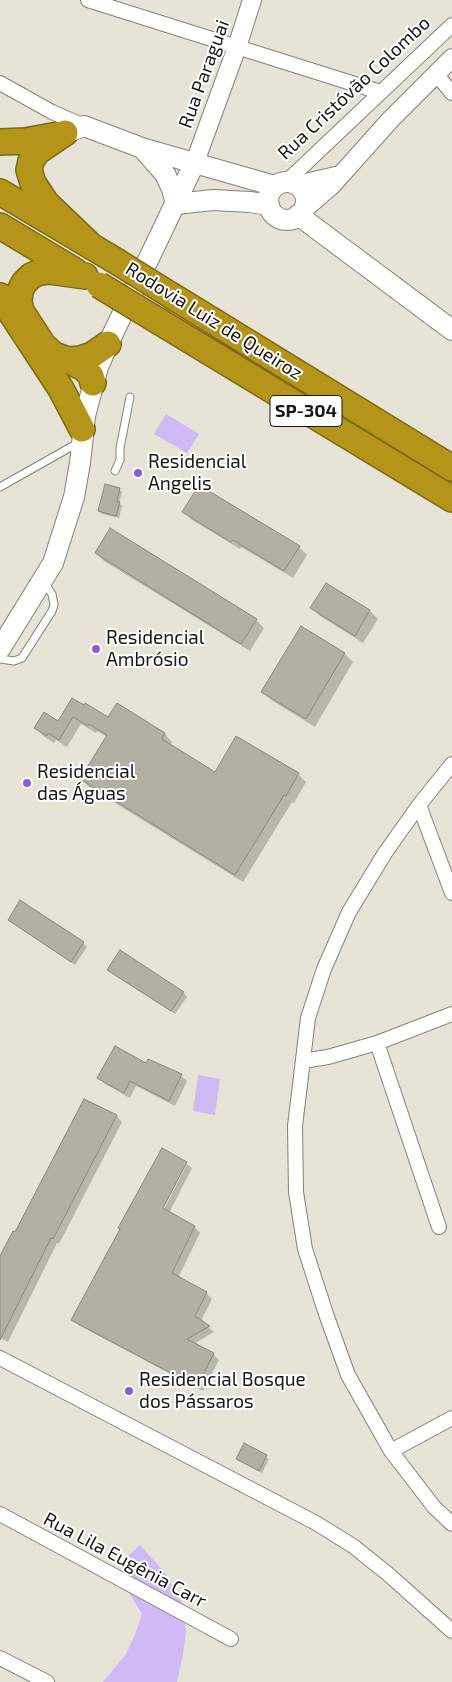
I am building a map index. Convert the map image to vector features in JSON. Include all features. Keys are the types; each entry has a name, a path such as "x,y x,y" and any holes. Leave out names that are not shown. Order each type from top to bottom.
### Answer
{"highway":[{"path":"0,142 25,141 74,129"},
{"path":"74,129 37,152 31,161 29,170 33,183 46,203 90,245"},
{"name":"Rodovia Luiz de Queiroz","path":"0,192 116,260 452,468"},
{"name":"Rodovia Luiz de Queiroz","path":"0,226 452,499"},
{"path":"62,389 71,395 79,396 92,387 91,376 85,369 54,355 43,345 21,311 19,302 20,291 24,283 31,276 40,272 59,271 92,281"},
{"path":"0,296 62,389 82,435"},
{"path":"68,360 92,355 108,344"}],"main road":[{"path":"74,129 195,162 286,184 301,189 305,200 300,213 293,218 281,218 275,215 269,206 269,195 286,184"},
{"path":"142,148 165,174 172,188 176,204"},
{"path":"0,649 53,563 74,497 82,435 92,387 108,344 195,162"},
{"path":"176,204 232,200 269,206"},
{"path":"300,213 452,330"}],"street":[{"path":"88,0 380,92"},
{"name":"Rua Paraguai","path":"195,162 238,47 252,0"},
{"name":"Rua Cristóvão Colombo","path":"286,184 452,25"},
{"path":"300,213 324,192 391,119 452,58"},
{"path":"436,74 452,93"},
{"path":"0,83 52,112 74,129"},
{"name":"Rua Cristóvão Colombo","path":"286,184 341,174"},
{"path":"452,764 418,805 385,853 349,912 324,969 308,1018 295,1126 296,1192 305,1249 348,1375 391,1451 434,1507 452,1524"},
{"path":"418,805 452,893"},
{"path":"303,1061 328,1057 377,1043 452,1014"},
{"path":"377,1043 439,1227"},
{"path":"0,1358 316,1523 352,1546 388,1574 452,1630"},
{"path":"391,1451 452,1418"},
{"name":"Rua Lila Eugênia Carr","path":"0,1514 231,1639"},
{"path":"0,1658 47,1682"}],"lane":[{"path":"115,471 120,460 120,448 130,397"},
{"path":"0,487 82,435"},
{"path":"0,659 14,661 22,658 52,611 54,605 52,594 47,584 42,580"}],"shaded area":[{"path":"166,414 199,434 187,453 154,434"},
{"path":"198,1075 220,1079 215,1115 193,1111"},
{"path":"140,1545 166,1574 181,1600 186,1632 177,1682 103,1682 126,1654 142,1614 120,1578 126,1558"}],"building":[{"path":"105,484 120,488 117,501 120,502 116,516 98,511"},
{"path":"199,485 300,546 284,571 182,512"},
{"path":"110,528 257,619 241,644 95,553"},
{"path":"326,583 370,610 355,636 310,608"},
{"path":"301,626 345,653 306,719 261,692"},
{"path":"72,698 84,705 85,703 108,717 117,703 165,733 162,739 215,772 236,736 299,773 235,875 80,779 107,735 73,717 59,740 48,733 47,736 34,728 44,712 58,721"},
{"path":"20,900 84,942 71,962 8,920"},
{"path":"120,950 184,992 171,1011 107,970"},
{"path":"115,1046 146,1063 148,1059 182,1074 169,1101 130,1081 124,1093 97,1078"},
{"path":"84,1099 117,1115 53,1239 51,1238 0,1340 0,1256 13,1231 15,1232"},
{"path":"162,1148 187,1162 163,1208 195,1226 172,1273 207,1292 195,1316 210,1326 187,1339 214,1353 197,1387 71,1320"},
{"path":"244,1443 267,1455 259,1471 236,1459"}],"place":[{"name":"Residencial Angelis","path":"138,473"},
{"name":"Residencial Ambrósio","path":"96,649"},
{"name":"Residencial das Águas","path":"27,783"},
{"name":"Residencial Bosque dos Pássaros","path":"129,1391"}]}
